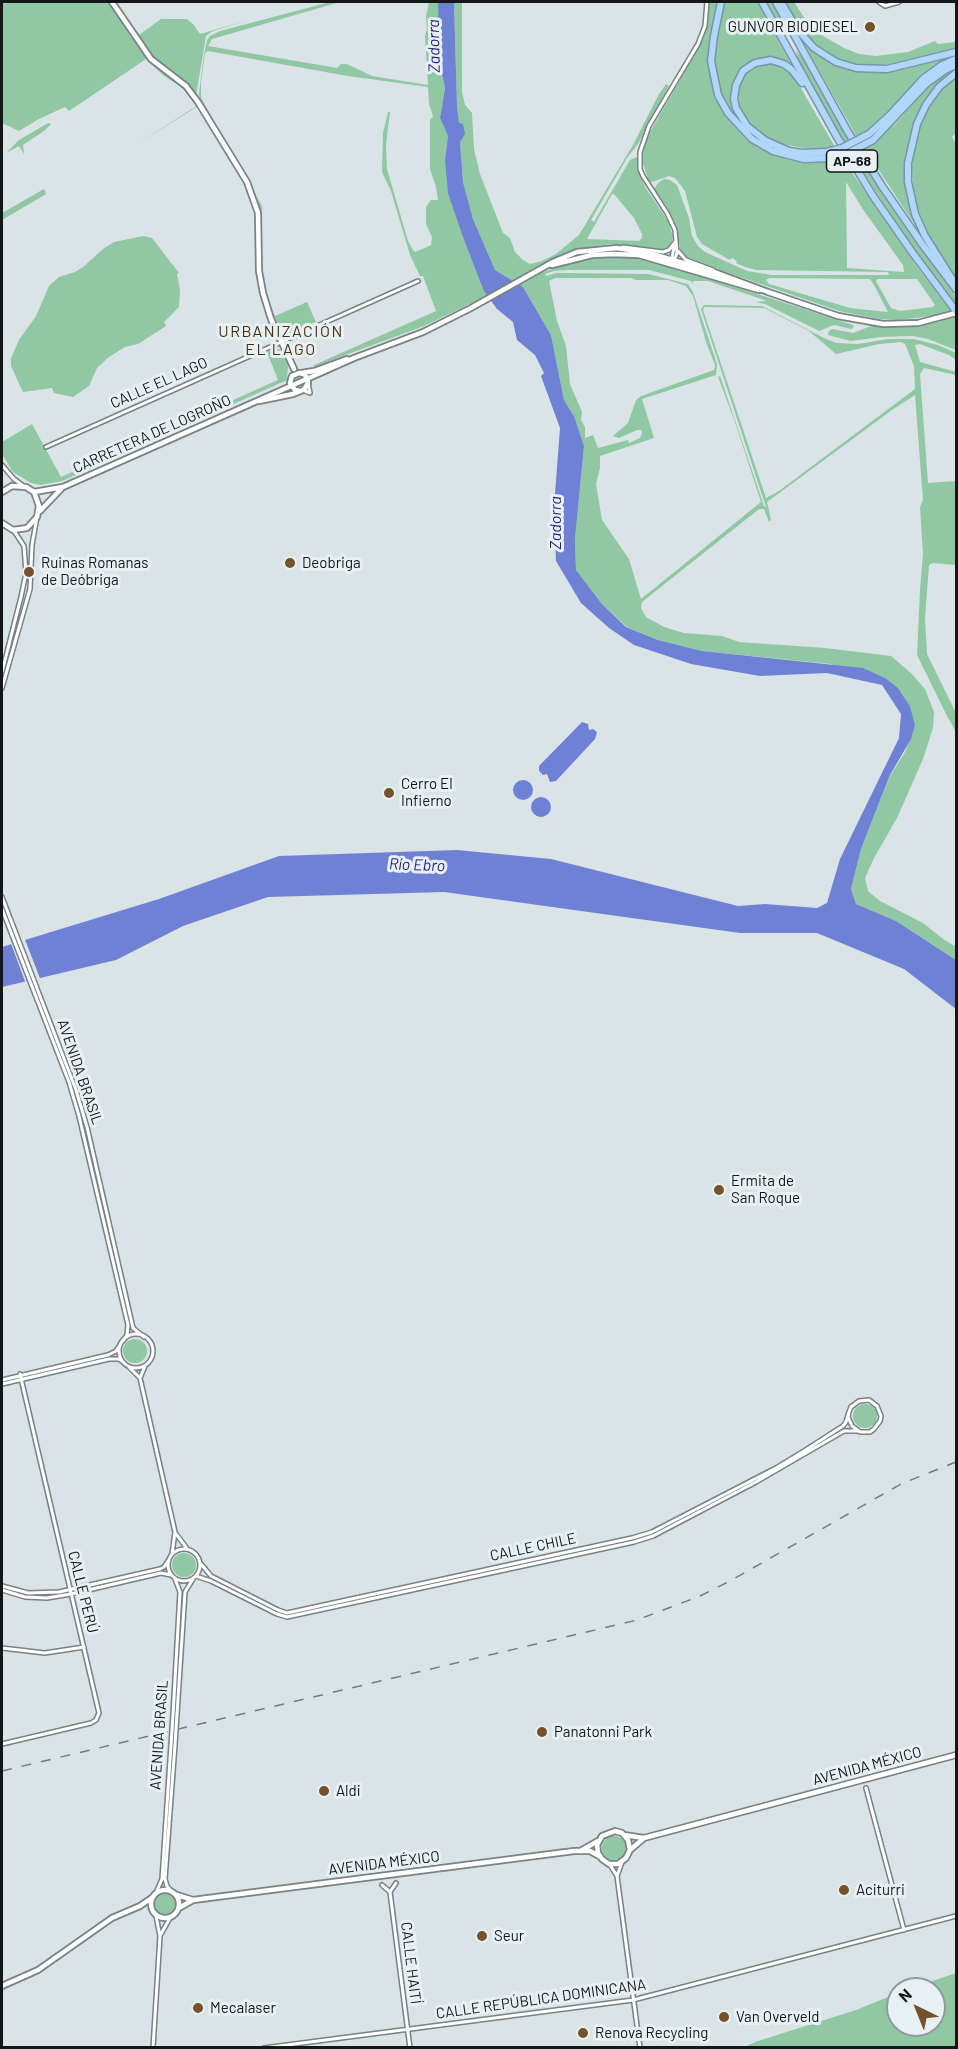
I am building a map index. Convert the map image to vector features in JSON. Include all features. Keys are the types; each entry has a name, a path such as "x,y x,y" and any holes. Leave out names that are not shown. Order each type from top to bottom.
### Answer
{"highway":[{"path":"721,2 711,61 718,95 728,113 752,139 773,151 804,159 830,158 846,154 871,137 927,83 957,65"},
{"name":"AP-68","path":"762,2 837,137 905,243 957,312"},
{"name":"AP-68","path":"776,2 848,132 876,177 956,289"},
{"path":"781,2 797,29 814,48 836,62 856,68 887,69 957,52"},
{"path":"837,137 826,126 799,78 784,64 776,60 763,60 743,70 736,85 734,99 736,108 747,126 766,141 789,151 826,152 871,137 923,79 942,65 957,59"},
{"path":"956,289 954,281 915,214 908,182 908,163 917,123 926,105 939,87 957,73"}],"main road":[{"path":"112,2 151,59 186,86 247,182 258,213 259,271 263,293 271,318 294,369 301,373 307,381 301,390 295,390 291,386 294,369"},
{"path":"544,268 577,252 617,248 673,259 838,316 896,324 941,318 957,312"},
{"path":"544,268 592,255 614,254 639,255 715,274"},
{"name":"CARRETERA DE LOGROÑO","path":"34,492 63,487 307,381 354,358 423,332 544,268"},
{"name":"CARRETERA DE LOGROÑO","path":"292,376 354,358"},
{"name":"CARRETERA DE LOGROÑO","path":"251,404 301,390"},
{"path":"2,492 12,486 26,487 34,492 38,499 38,515 27,528 13,530 2,525"},
{"name":"CARRETERA DE LOGROÑO","path":"38,515 53,495 63,487"},
{"name":"AVENIDA MÉXICO","path":"624,1835 644,1838 957,1755"},
{"path":"609,1832 624,1835 628,1840 630,1850 622,1862 609,1864 599,1856 598,1841 602,1836 609,1832"},
{"name":"AVENIDA MÉXICO","path":"630,1850 644,1838"},
{"name":"AVENIDA MÉXICO","path":"579,1850 598,1841"},
{"name":"AVENIDA MÉXICO","path":"179,1908 193,1900 579,1850 590,1851 599,1856"},
{"path":"2,1986 38,1970 112,1918 140,1906 164,1890 177,1895 180,1904 170,1918 161,1918 140,1906"},
{"path":"154,1895 151,1905 155,1915"},
{"name":"AVENIDA MÉXICO","path":"177,1895 193,1900"}],"street":[{"path":"673,259 677,250 672,221 643,176 640,169 640,152 649,126 698,44 705,26 706,2"},
{"path":"879,2 885,6 899,2"},
{"path":"617,248 627,247 663,252 669,250 676,241"},
{"path":"673,259 676,241"},
{"path":"677,250 686,260 715,274"},
{"path":"639,255 673,259"},
{"name":"CALLE EL LAGO","path":"46,447 418,281"},
{"path":"2,465 18,483 26,487"},
{"path":"2,672 31,583 32,545 38,515"},
{"path":"2,688 25,581 24,546 13,530"},
{"name":"AVENIDA BRASIL","path":"2,897 76,1090 123,1296"},
{"name":"AVENIDA BRASIL","path":"2,909 77,1107 123,1296"},
{"path":"123,1296 133,1328 148,1340 152,1351 152,1356 140,1378"},
{"path":"2,1382 116,1351 127,1335 128,1329 123,1296"},
{"path":"123,1341 135,1335 144,1337"},
{"path":"120,1346 122,1361"},
{"path":"21,1376 119,1359 140,1378 175,1532 180,1541 197,1554 201,1564 194,1578 184,1581 175,1579 171,1575 168,1561"},
{"path":"129,1367 146,1365"},
{"name":"CALLE PERÚ","path":"2,1744 91,1723 96,1720 99,1710 21,1376"},
{"path":"864,1400 874,1402 881,1416 878,1425 870,1432 860,1432 855,1430 849,1422 849,1412 855,1403 864,1400"},
{"name":"CALLE CHILE","path":"201,1564 212,1577 278,1610 287,1612 632,1538 652,1532 776,1468 840,1429 846,1422 849,1412"},
{"name":"CALLE CHILE","path":"194,1578 211,1581 287,1617 458,1580 648,1538 771,1474 842,1432 849,1430 860,1432"},
{"path":"70,1592 164,1567 172,1554 175,1532"},
{"path":"172,1554 179,1549 188,1549"},
{"path":"2,1588 39,1594 70,1592 161,1573 171,1575"},
{"name":"AVENIDA BRASIL","path":"171,1891 165,1879 175,1715 185,1592 194,1578"},
{"name":"AVENIDA BRASIL","path":"175,1579 180,1592 175,1715"},
{"path":"2,1648 45,1653 84,1647"},
{"name":"AVENIDA BRASIL","path":"154,1895 162,1879 173,1745"},
{"path":"866,1788 904,1930"},
{"path":"617,1876 622,1862"},
{"path":"609,1864 617,1876 640,2048"},
{"path":"382,1885 390,1892 396,1883"},
{"name":"CALLE HAITÍ","path":"390,1892 410,2048"},
{"path":"153,2048 160,1936 155,1915"},
{"name":"CALLE REPÚBLICA DOMINICANA","path":"264,2048 633,2000 957,1916"},
{"path":"160,1936 170,1918"}],"green space":[{"path":"2,2 110,2 147,57 188,90 202,109 199,110 198,106 136,145 198,105 186,90 164,76 146,59 69,111 65,107 19,131 2,123"},
{"path":"113,2 139,35 161,19 187,19 200,34 249,20 213,31 206,36 196,96 154,61"},
{"path":"330,2 340,2 212,39 208,46 337,68 341,64 347,64 372,76 428,85 426,16 429,2 438,2 439,60 445,88 440,118 448,136 445,160 464,240 488,295 424,326 312,366 436,311 423,276 420,276 410,255 391,191 382,172 383,133 388,112 390,112 386,145 387,169 408,241 415,252 431,245 432,237 426,224 426,207 431,200 438,200 430,169 430,120 433,116 429,104 428,87 348,76 208,51 205,53 201,98 262,206 262,271 270,309 275,316 307,302 316,322 285,335 272,317 266,299 260,267 261,227 256,201 200,101 199,93 204,54 210,36 220,31"},
{"path":"454,2 462,2 462,92 465,105 472,113 474,149 480,174 503,233 510,238 515,252 530,264 556,254 579,235 633,145 659,94 666,84 669,86 638,144 627,158 591,220 594,222 630,160 637,157 638,168 645,187 668,221 673,237 670,247 659,250 611,244 582,248 566,252 520,276 524,283 543,272 572,262 627,256 665,264 854,327 851,329 834,325 819,331 765,304 755,302 767,301 708,281 693,281 693,284 691,281 649,270 567,270 545,274 546,276 557,273 648,274 688,284 693,292 717,364 716,375 642,399 654,438 600,456 596,484 602,520 629,559 641,599 761,502 718,377 720,376 766,507 701,309 704,305 762,306 837,343 858,344 889,339 914,339 938,345 956,353 956,360 920,344 915,345 920,362 956,372 956,375 924,368 920,374 928,483 956,481 956,565 933,563 929,565 925,618 927,654 956,713 956,732 917,655 923,554 920,507 923,500 915,395 767,502 771,520 769,522 764,509 759,509 642,602 641,608 646,617 664,627 684,633 722,636 739,642 825,648 891,656 911,673 925,689 934,712 933,728 923,759 897,818 865,878 868,891 880,901 923,923 956,947 956,960 896,921 856,904 851,889 861,849 890,776 905,752 915,725 910,706 898,688 831,664 702,651 658,640 627,627 602,604 576,570 575,539 584,446 574,416 564,400 551,335 523,287 495,270 473,219 463,182 457,105","holes":["612,194 634,218 642,234 639,241 587,239","555,278 631,278 668,280 686,286 693,296 715,365 714,370 641,396 636,400 628,423 613,436 619,438 641,430 640,438 629,443 628,440 598,448 593,435 585,438 585,427 581,420 582,412 570,384 566,346 557,321 549,281","704,307 764,308 809,331 836,354 879,344 901,342 905,344 914,366 915,389 779,491 766,498 703,310"]},
{"path":"709,2 718,2 708,58 712,85 723,111 735,127 758,148 795,161 823,162 842,158 917,267 956,318 956,350 913,336 851,341 828,335 832,329 853,333 871,326 910,327 942,321 940,315 899,320 879,319 839,311 684,256 681,252 676,226 666,205 654,189 664,179 677,185 689,218 692,236 698,246 705,252 747,271 772,275 889,275 888,272 756,270 745,267 736,263 737,261 732,258 730,260 702,244 697,237 685,191 675,178 669,176 649,181 643,164 645,143 701,43 708,20","holes":["846,182 903,265 904,272 847,268","769,278 870,279 888,312 850,308 769,284 766,280","877,279 917,279 935,305 900,311 891,308"]},
{"path":"723,2 757,2 791,64 771,58 753,61 745,66 736,78 736,113 739,119 729,112 718,88 714,65"},
{"path":"765,2 773,2 782,17 783,30"},
{"path":"784,2 794,2 805,19 823,36 859,54 876,56 908,52 935,41 938,44 956,42 956,48 885,65 853,64 827,54 817,47 800,28"},
{"path":"803,42 831,62 862,71 893,70 956,53 956,56 922,75 887,115 867,131 874,142 895,124 928,87 956,69 948,76 915,122 909,143 906,176 926,242 857,137"},
{"path":"796,50 806,63 863,163 956,296 956,306 919,257 852,156 806,78"},
{"path":"765,63 778,65 795,78 835,147 812,150 782,144 763,135 746,120 739,104 738,87 746,73"},
{"path":"956,77 956,133 952,137 956,143 956,279 932,241 919,214 914,197 912,166 917,133 923,118 942,89"},
{"path":"48,123 51,124 44,131 23,145 24,154 19,146 6,153 19,140"},
{"path":"44,189 46,194 2,220 2,213"},
{"path":"143,236 152,238 179,273 177,274 180,290 179,307 164,322 166,326 138,344 125,347 109,357 97,368 89,386 73,397 54,393 52,388 23,392 11,366 11,358 19,340 36,316 49,286 59,277 83,267 114,242"},
{"path":"277,348 288,366 287,380 62,481 41,485 31,483 13,472 2,454 2,442 32,424 61,477 278,380 267,352"},
{"path":"135,1339 144,1342 147,1351 144,1360 135,1363 126,1360 123,1351 126,1342"},
{"path":"865,1404 874,1407 877,1416 874,1425 865,1428 856,1425 853,1416 856,1407"},
{"path":"184,1553 193,1556 196,1565 193,1574 184,1577 175,1574 172,1565 175,1556"},
{"path":"614,1836 623,1839 626,1848 623,1857 614,1860 605,1857 602,1848 605,1839"},
{"path":"165,1894 172,1897 175,1904 172,1911 165,1914 158,1911 155,1904 158,1897"},
{"path":"956,1973 956,2047 745,2047 886,1998 886,2037 946,2037 944,1977"}],"water":[{"path":"438,2 454,2 457,105 459,123 463,124 465,134 460,142 463,182 473,219 495,270 523,287 551,335 564,400 574,416 584,446 575,539 576,570 602,604 626,627 658,640 702,651 863,668 885,678 898,688 910,706 915,725 911,739 890,775 861,849 851,889 856,904 896,921 956,960 956,1009 904,969 817,933 740,933 444,892 268,897 183,926 116,960 2,987 2,947 159,899 279,856 457,850 551,859 738,906 765,904 817,908 827,903 840,859 899,738 901,714 882,685 827,673 760,676 691,664 634,645 609,628 581,603 556,561 554,507 560,428 541,376 544,373 535,355 517,340 513,322 497,309 484,291 448,193 445,160 448,136 440,118 445,88 439,60"},
{"path":"582,722 588,724 589,730 593,729 597,732 595,739 556,781 550,782 547,774 543,775 539,771 539,766"},
{"path":"523,780 530,783 533,790 530,797 523,800 516,797 513,790 516,783"},
{"path":"541,797 548,800 551,807 548,814 541,817 534,814 531,807 534,800"}],"pier":[{"path":"24,937 41,981 26,984 10,941"}],"railway":[{"path":"2,1771 637,1620 700,1596 901,1484 956,1462"}],"place":[{"name":"GUNVOR BIODIESEL","path":"870,27"},
{"name":"Deobriga","path":"290,563"},
{"name":"Ruinas Romanas de Deóbriga","path":"29,572"},
{"name":"Cerro El Infierno","path":"389,793"},
{"name":"Ermita de San Roque","path":"719,1190"},
{"name":"Panatonni Park","path":"542,1732"},
{"name":"Aldi","path":"324,1791"},
{"name":"Aciturri","path":"844,1890"},
{"name":"Seur","path":"482,1936"},
{"name":"Mecalaser","path":"198,2008"},
{"name":"Van Overveld","path":"724,2017"},
{"name":"Renova Recycling","path":"583,2033"}],"district":[{"name":"URBANIZACIÓN EL LAGO","path":"281,341"}],"water label":[{"name":"Zadorra","path":"434,46"},
{"name":"Zadorra","path":"556,523"},
{"name":"Río Ebro","path":"417,865"}]}
